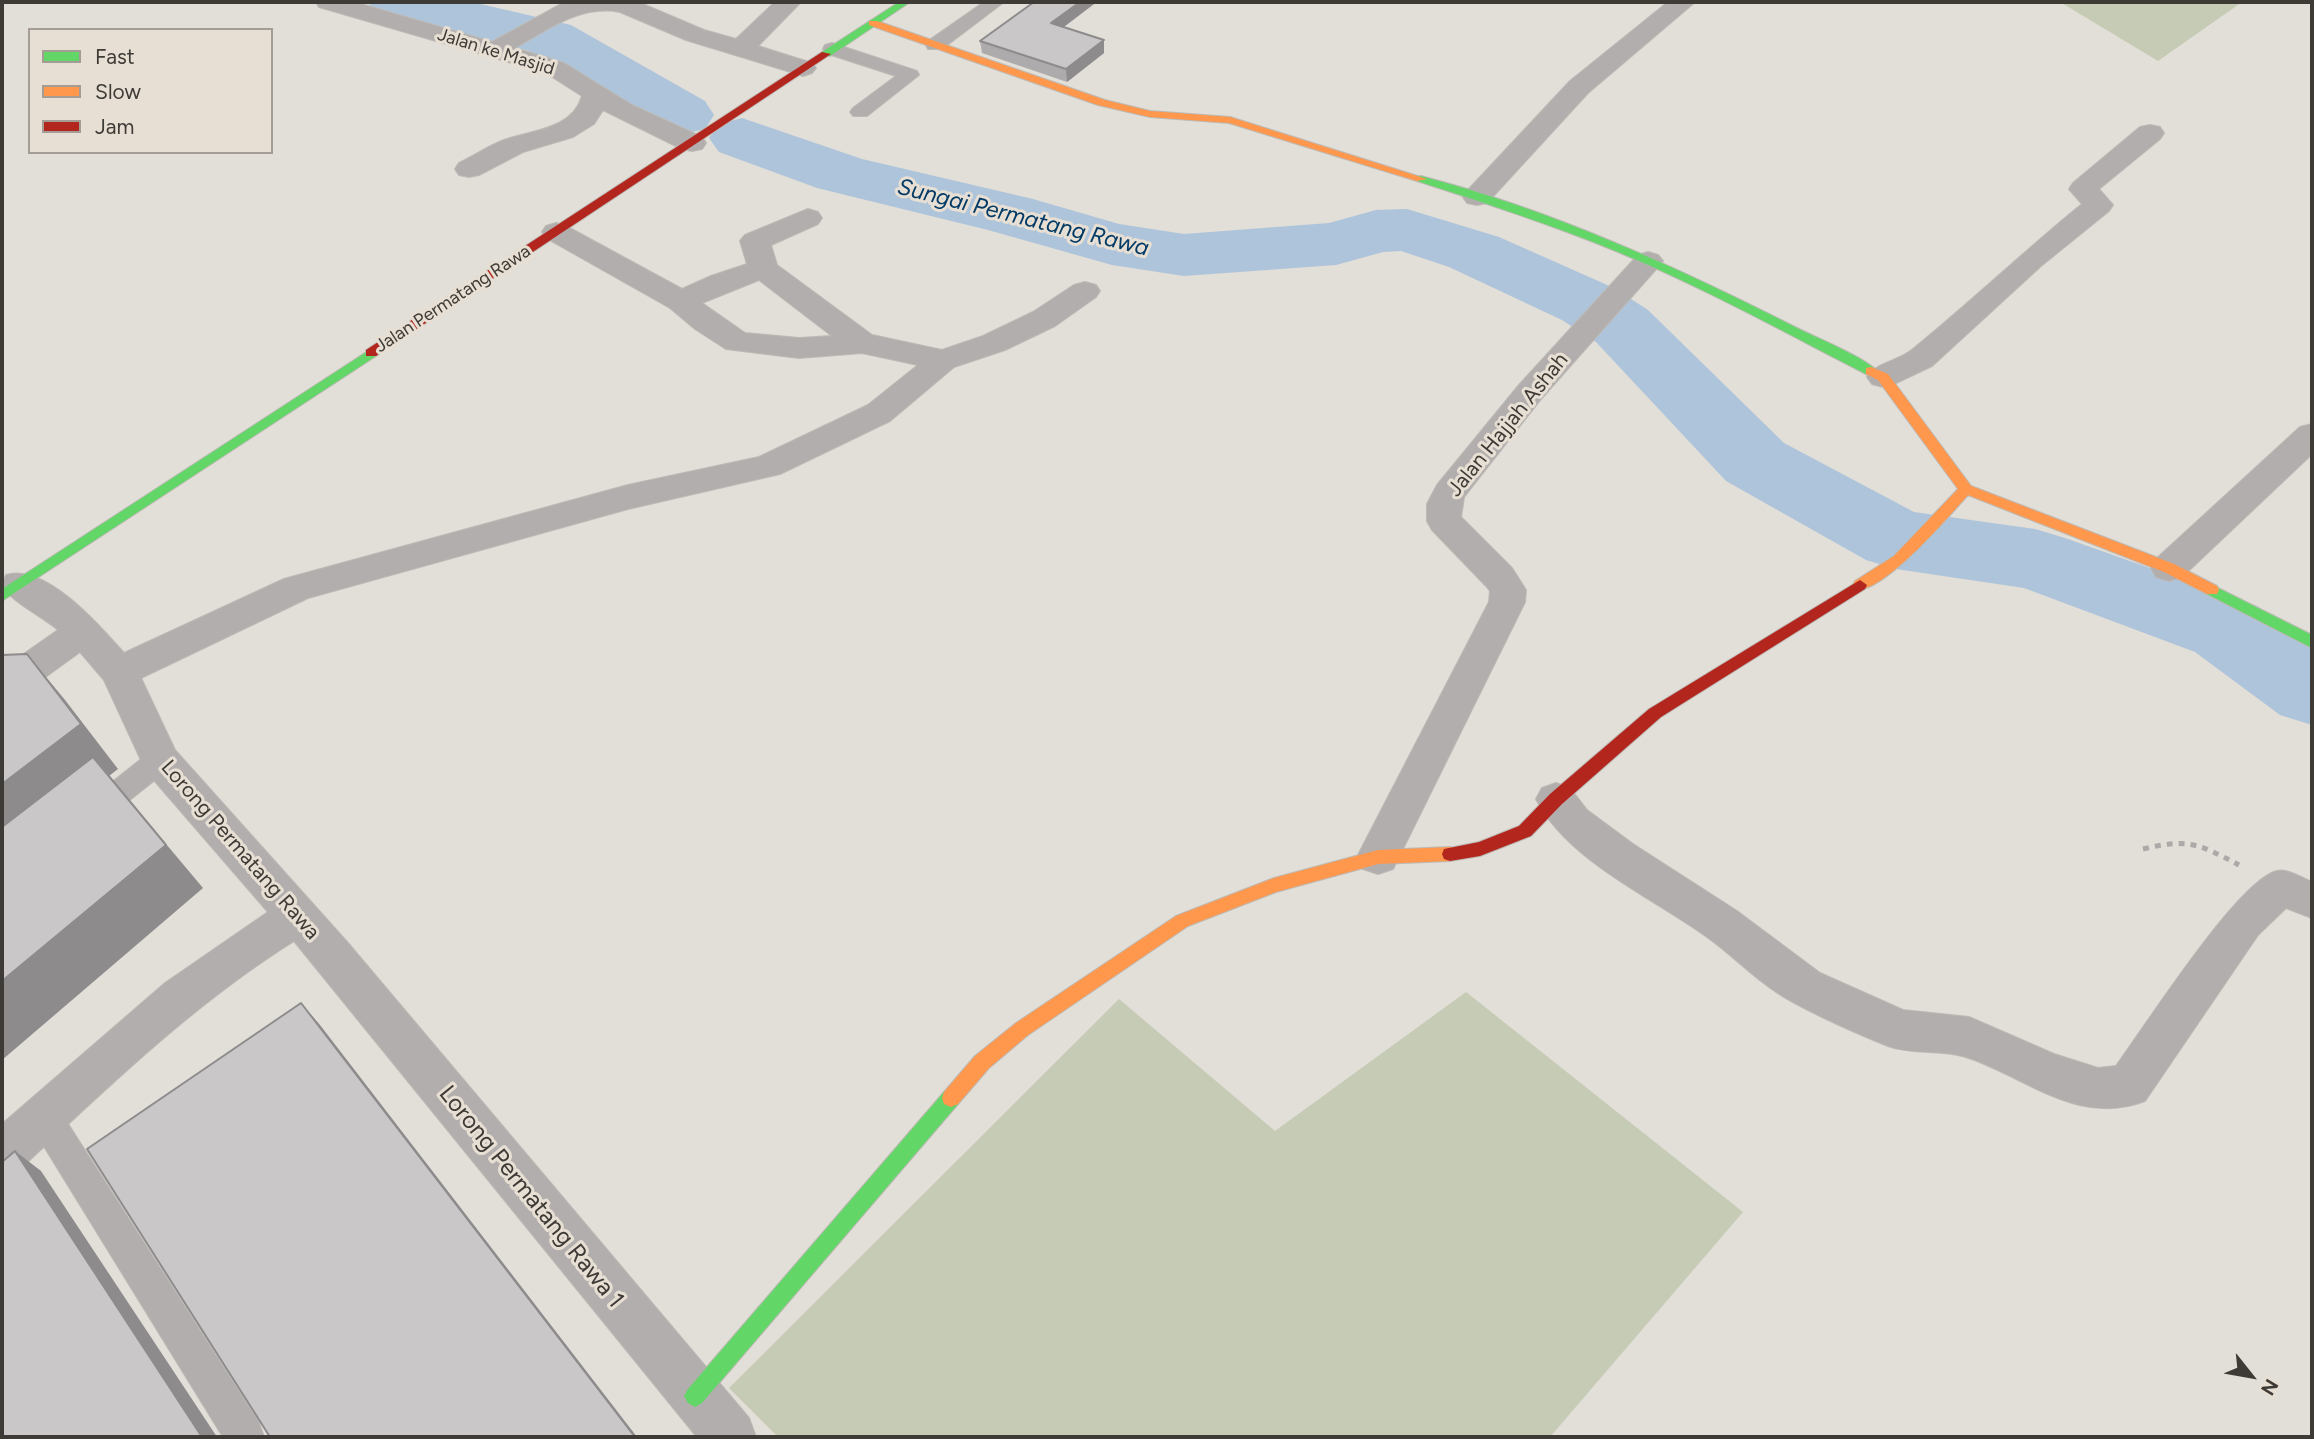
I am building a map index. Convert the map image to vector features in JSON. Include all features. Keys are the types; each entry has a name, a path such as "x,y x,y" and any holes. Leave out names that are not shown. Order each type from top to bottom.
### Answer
{"street":[{"name":"Jalan ke Masjid","path":"328,2 501,48 555,68 623,111 698,138"},
{"path":"501,48 566,9 612,2 695,35 803,68"},
{"path":"741,48 789,2"},
{"name":"Jalan Permatang Rawa","path":"10,590 905,2"},
{"path":"1477,197 1579,87 1683,2"},
{"path":"873,23 1102,103 1150,114 1230,120 1477,197 1648,261 1883,377 1966,489 2169,568 2312,642"},
{"path":"468,169 509,148 554,135 584,119 594,107 595,94"},
{"path":"1883,377 1921,359 2031,260 2099,205 2082,190 2150,133"},
{"path":"808,218 755,241 763,270 862,343"},
{"path":"556,232 681,301 706,322 737,342 799,348 862,343 943,360"},
{"name":"Jalan Hajjah Ashah","path":"1378,857 1507,602 1508,590 1499,577 1444,520 1444,504 1449,493 1530,393 1648,261"},
{"path":"681,301 722,282 763,270"},
{"path":"119,672 297,588 628,497 768,466 879,412 943,360 994,343 1044,319 1085,291"},
{"path":"2169,568 2312,435"},
{"path":"695,1396 982,1062 1022,1029 1182,921 1274,885 1378,857 1435,856 1480,849 1525,831 1556,799 1655,713 1899,560 1966,489"},
{"name":"Lorong Permatang Rawa","path":"10,590 54,606 83,631 119,672 160,760 333,956"},
{"path":"2,689 83,631"},
{"path":"1556,799 1573,822 1618,856 1722,923 1805,987 1900,1030 1969,1037 2045,1072 2098,1089 2129,1086 2243,922 2296,894"},
{"path":"2,1154 141,1028 184,993 253,942 297,917"},
{"name":"Lorong Permatang Rawa 1","path":"333,956 730,1437"}],"lane":[{"path":"935,45 995,2"},
{"path":"832,49 910,75 860,112"},
{"path":"65,835 160,760"},
{"path":"44,1116 245,1437"}],"path":[{"path":"2143,849 2179,840 2199,844 2296,894"}],"green space":[{"path":"2060,2 2242,2 2158,61"},
{"path":"1466,992 1743,1212 1550,1437 778,1437 729,1388 1119,999 1275,1131"}],"building":[{"path":"1034,2 1080,2 1051,23 1104,40 1066,69 980,41"},
{"path":"27,654 81,724 2,784 2,655"},
{"path":"93,757 166,845 2,981 2,827"},
{"path":"301,1003 635,1437 270,1437 87,1149"},
{"path":"15,1151 202,1437 2,1437 2,1162"}],"waterway":[{"name":"Sungai Permatang Rawa","path":"397,2 550,38 682,115"},
{"name":"Sungai Permatang Rawa","path":"742,138 841,174 1009,214 1112,244 1184,255 1336,244 1376,231 1407,230 1474,252 1588,304 1622,326 1755,462 1896,539 2035,559 2226,629 2312,690"}],"traffic: fast":[{"path":"826,54 905,2"},
{"path":"1421,179 1624,250 1707,288 1871,371"},
{"path":"2,596 371,353"},
{"path":"2212,590 2312,642"},
{"path":"695,1396 951,1098"}],"traffic: slow":[{"path":"873,23 1102,103 1150,114 1230,120 1421,179"},
{"path":"1871,371 1883,377 1966,489 2169,568 2212,590"},
{"path":"1860,585 1899,560 1966,489"},
{"path":"951,1098 982,1062 1022,1029 1182,921 1274,885 1378,857 1450,854"}],"traffic: jam":[{"path":"371,353 826,54"},
{"path":"1450,854 1480,849 1525,831 1556,799 1655,713 1860,585"}]}
